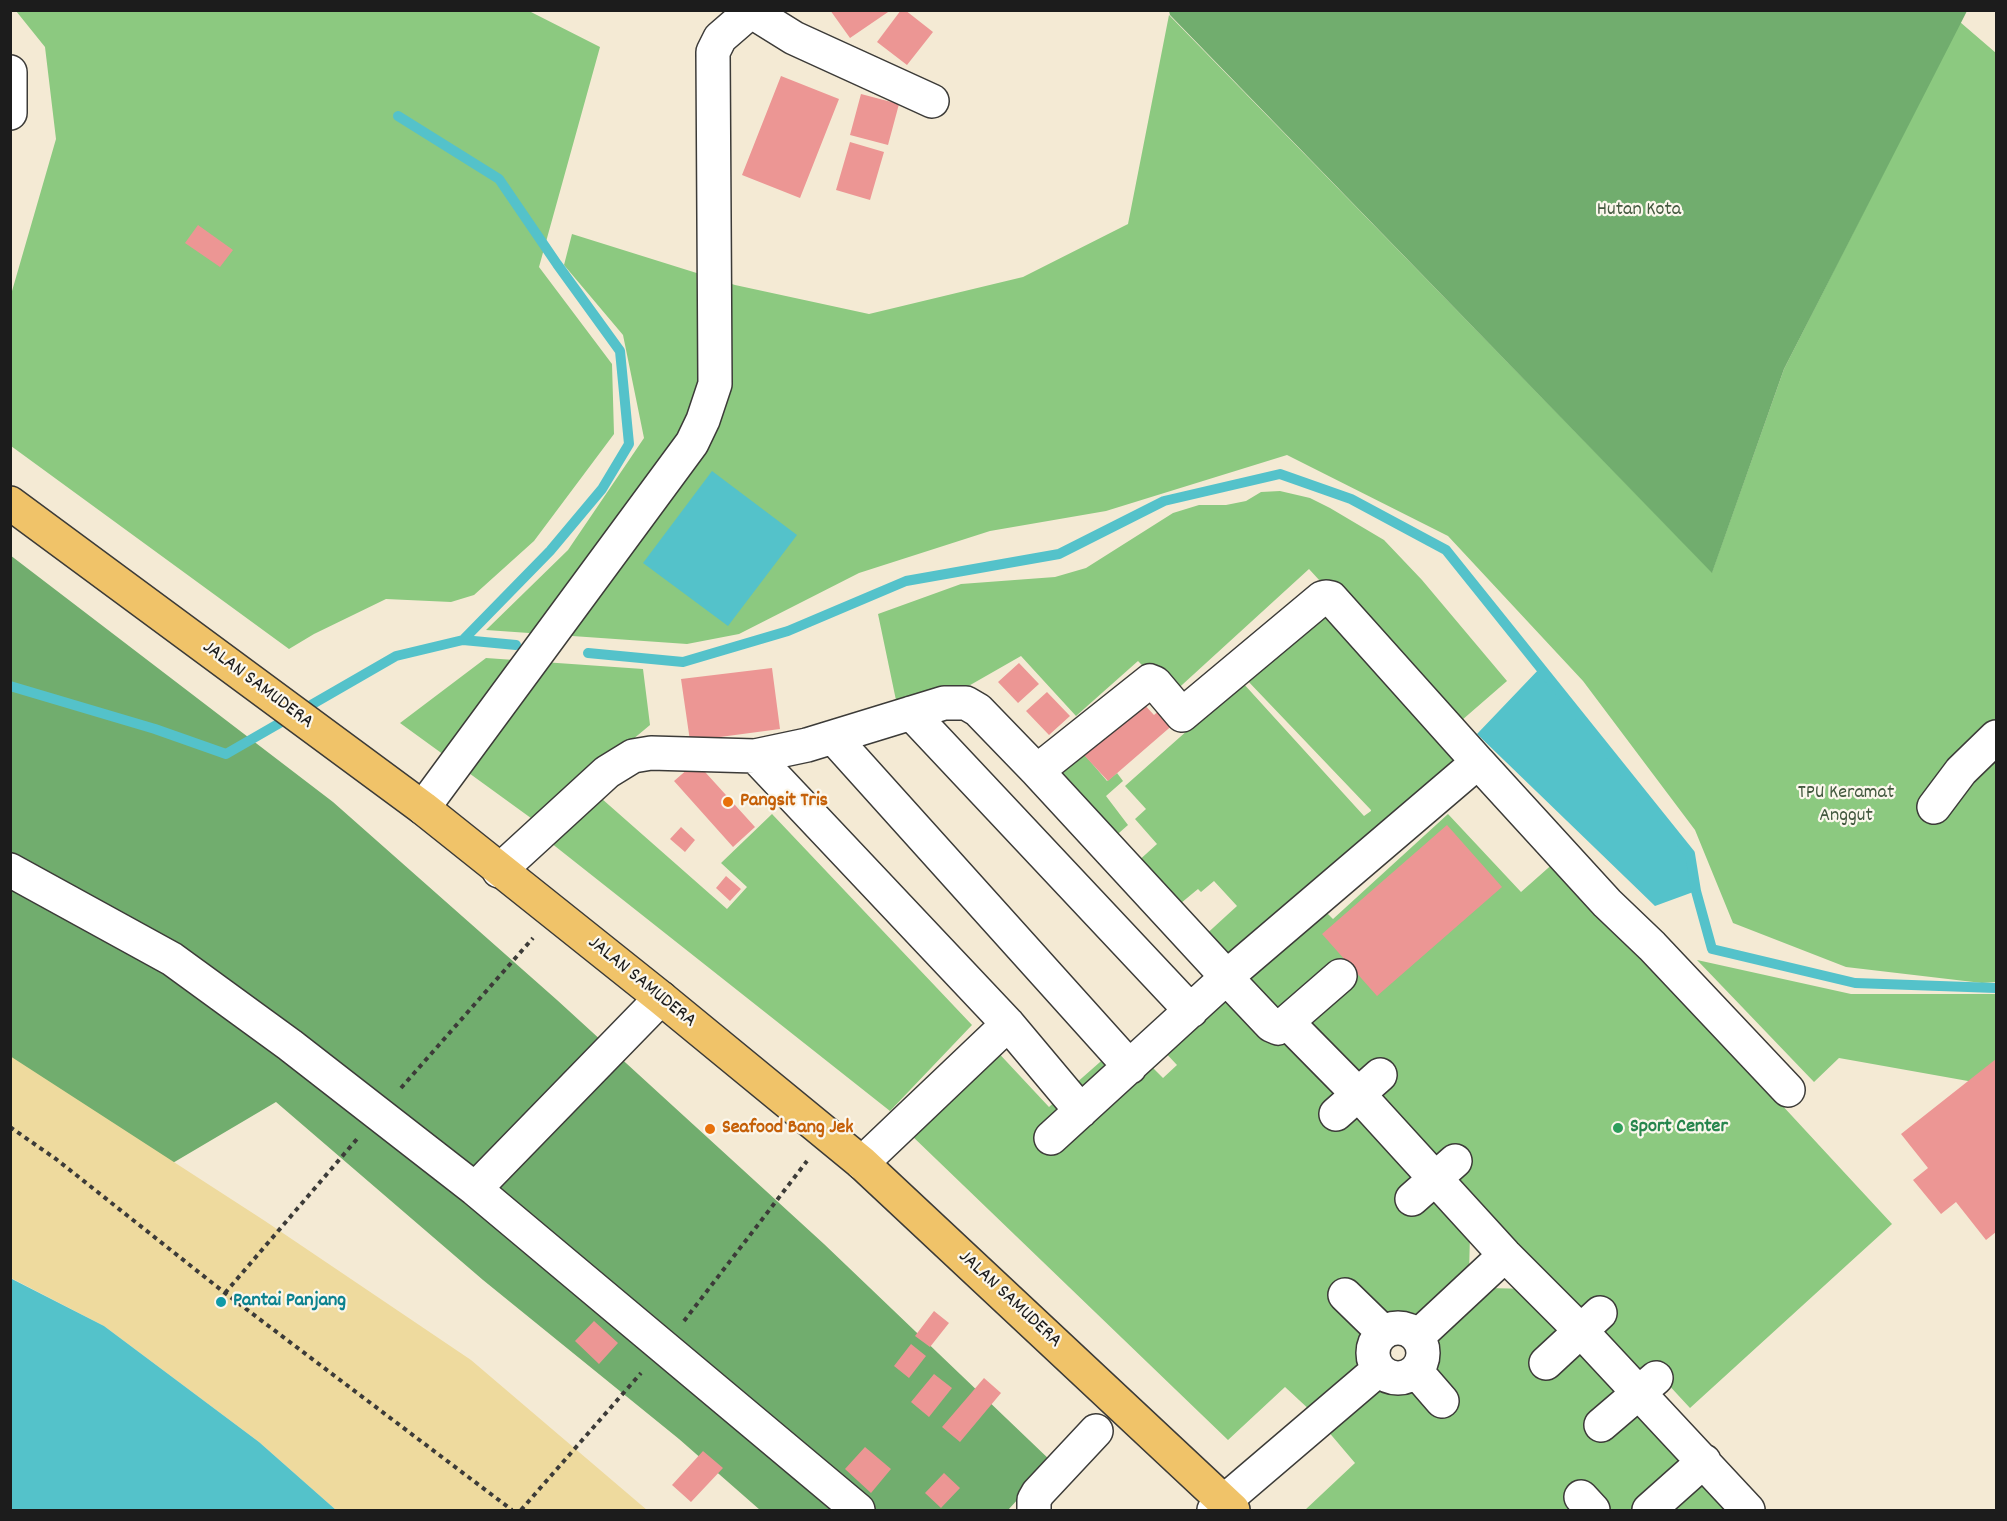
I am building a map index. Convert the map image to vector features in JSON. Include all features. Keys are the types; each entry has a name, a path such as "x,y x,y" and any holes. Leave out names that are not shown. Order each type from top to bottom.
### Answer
{"main road":[{"name":"JALAN SAMUDERA","path":"10,503 423,808 499,871 661,998 862,1163 1224,1507"}],"street":[{"path":"423,808 692,443 703,420 715,384 713,52 720,38 749,11 794,38 932,101"},
{"path":"10,72 10,113"},
{"path":"1037,771 1150,681 1155,683 1182,715 1322,598 1331,598 1607,903 1652,946 1788,1090"},
{"path":"499,871 608,772 633,756 651,753 755,756 807,745 944,703 966,703 978,710 1037,771 1271,1025 1278,1028 1287,1022 1340,976"},
{"path":"911,713 1191,1011"},
{"path":"1934,807 1961,771 1996,736"},
{"path":"833,737 1145,1055"},
{"path":"755,756 1008,1024 1081,1112"},
{"path":"1051,1138 1145,1055 1226,977 1478,762"},
{"path":"10,870 172,959 290,1045 475,1189 858,1510"},
{"path":"475,1189 661,998"},
{"path":"1287,1022 1358,1094 1505,1255 1591,1322 1647,1385 1704,1461 1748,1510"},
{"path":"862,1163 1008,1024"},
{"path":"1417,1337 1505,1255"},
{"path":"1344,1295 1383,1332"},
{"path":"1545,1363 1591,1322"},
{"path":"1392,1328 1401,1328 1417,1337 1424,1354 1416,1371 1407,1377 1396,1379 1378,1370 1372,1357 1374,1343 1383,1332 1392,1328"},
{"path":"1224,1507 1378,1370"},
{"path":"1416,1371 1442,1401"},
{"path":"1601,1425 1647,1385"},
{"path":"1034,1510 1034,1500 1038,1493 1096,1431"},
{"path":"1649,1510 1704,1461"}],"path":[{"path":"10,1127 56,1159 225,1293 512,1510"}],"green space":[{"name":"Hutan Kota","path":"1169,10 1967,11 1784,369 1712,573 1170,15"},
{"path":"16,11 529,11 600,47 539,267 612,364 614,434 534,541 474,595 451,602 386,599 314,634 289,649 11,446 10,298 56,139 45,47"},
{"name":"TPU Keramat Anggut","path":"1169,15 1712,572 1784,369 1960,22 1996,53 1996,982 1982,983 1846,967 1733,923 1695,830 1583,681 1448,536 1287,455 1106,511 990,531 859,573 739,634 687,644 486,630 568,550 644,438 623,335 564,265 572,234 735,285 869,314 1023,277 1128,224"},
{"path":"1280,491 1310,498 1384,540 1422,580 1507,681 1454,727 1309,569 1171,695 1138,661 1076,716 1021,656 965,688 897,705 878,614 961,584 1055,577 1086,568 1173,513 1199,505 1226,505 1246,501 1261,492"},
{"path":"10,555 333,802 557,1000 824,1244 1052,1462 1008,1510 760,1510 679,1439 483,1280 276,1102 149,1177 11,1098"},
{"path":"1306,593 1458,756 1238,960 1202,938 1237,906 1214,881 1201,892 1198,889 1175,908 1135,864 1157,844 1135,819 1146,809 1125,786 1207,713","holes":["1245,678 1371,810 1364,816 1242,682"]},
{"path":"486,658 643,669 650,725 535,821 400,723"},
{"path":"1084,754 1107,781 1117,773 1123,781 1106,796 1128,825 1111,840 1044,765"},
{"path":"593,791 727,909 747,887 721,863 772,814 972,1025 890,1111 546,839"},
{"name":"Sport Center","path":"1448,814 1521,892 1556,861 1892,1224 1690,1408 1653,1368 1637,1382 1358,1084 1276,1021 1248,983 1249,974 1318,904 1333,919"},
{"path":"1697,960 1851,994 1996,994 1996,1086 1839,1058 1814,1082"},
{"path":"1216,997 1228,999 1289,1032 1360,1103 1436,1186 1470,1233 1469,1275 1415,1322 1379,1320 1368,1331 1363,1366 1313,1413 1285,1387 1228,1440 910,1134 992,1046 1049,1107 1125,1040 1163,1078 1177,1065 1161,1048"},
{"path":"1487,1288 1532,1289 1690,1460 1638,1510 1305,1510 1355,1463 1327,1430 1380,1382 1418,1383 1427,1376 1429,1336"},
{"path":"1703,1473 1738,1510 1662,1510"}],"sand":[{"name":"Pantai Panjang","path":"10,1056 265,1221 471,1360 647,1510 336,1510 259,1442 104,1326 11,1278"}],"water":[{"path":"712,471 797,535 728,626 643,563"},
{"path":"1541,667 1690,854 1696,891 1655,906 1477,734"},
{"path":"10,1278 104,1326 259,1442 336,1510 11,1510"}],"building":[{"path":"830,10 891,10 850,38"},
{"path":"901,10 905,10 933,32 907,65 877,42"},
{"path":"781,76 839,99 800,198 742,175"},
{"path":"861,94 899,104 888,145 850,135"},
{"path":"850,142 884,152 870,200 836,190"},
{"path":"198,225 233,250 220,267 185,243"},
{"path":"1019,663 1039,684 1018,703 998,682"},
{"path":"772,668 780,729 690,741 681,679"},
{"path":"1047,692 1070,716 1049,735 1026,711"},
{"path":"1142,702 1154,715 1162,708 1175,723 1108,781 1083,754"},
{"path":"696,762 755,827 733,847 674,781"},
{"path":"1447,825 1502,887 1377,996 1322,934"},
{"path":"681,827 695,840 685,852 670,839"},
{"path":"726,876 741,889 730,901 716,888"},
{"path":"1996,1059 1996,1232 1986,1240 1956,1202 1941,1214 1913,1180 1928,1168 1901,1134"},
{"path":"934,1311 949,1323 930,1347 915,1336"},
{"path":"594,1321 618,1343 599,1364 575,1341"},
{"path":"911,1344 926,1356 909,1378 894,1366"},
{"path":"934,1374 952,1388 929,1417 911,1402"},
{"path":"984,1378 1001,1393 960,1442 942,1427"},
{"path":"865,1447 891,1469 871,1493 845,1469"},
{"path":"703,1451 723,1468 691,1502 672,1485"},
{"path":"944,1473 960,1488 941,1508 925,1493"}],"waterway":[{"path":"398,116 499,179 620,351 629,444 602,489 550,551 463,640"},
{"path":"588,653 683,662 788,631 906,581 1059,554 1164,501 1280,474 1351,499 1446,550 1690,854 1696,891 1712,949 1855,983 1996,988"},
{"path":"10,686 155,729 226,754 396,656 463,640 516,645"}],"place":[{"name":"Pangsit Tris","path":"728,802"},
{"name":"Sport Center","path":"1618,1128"},
{"name":"Seafood Bang Jek","path":"710,1129"},
{"name":"Pantai Panjang","path":"221,1302"}]}
